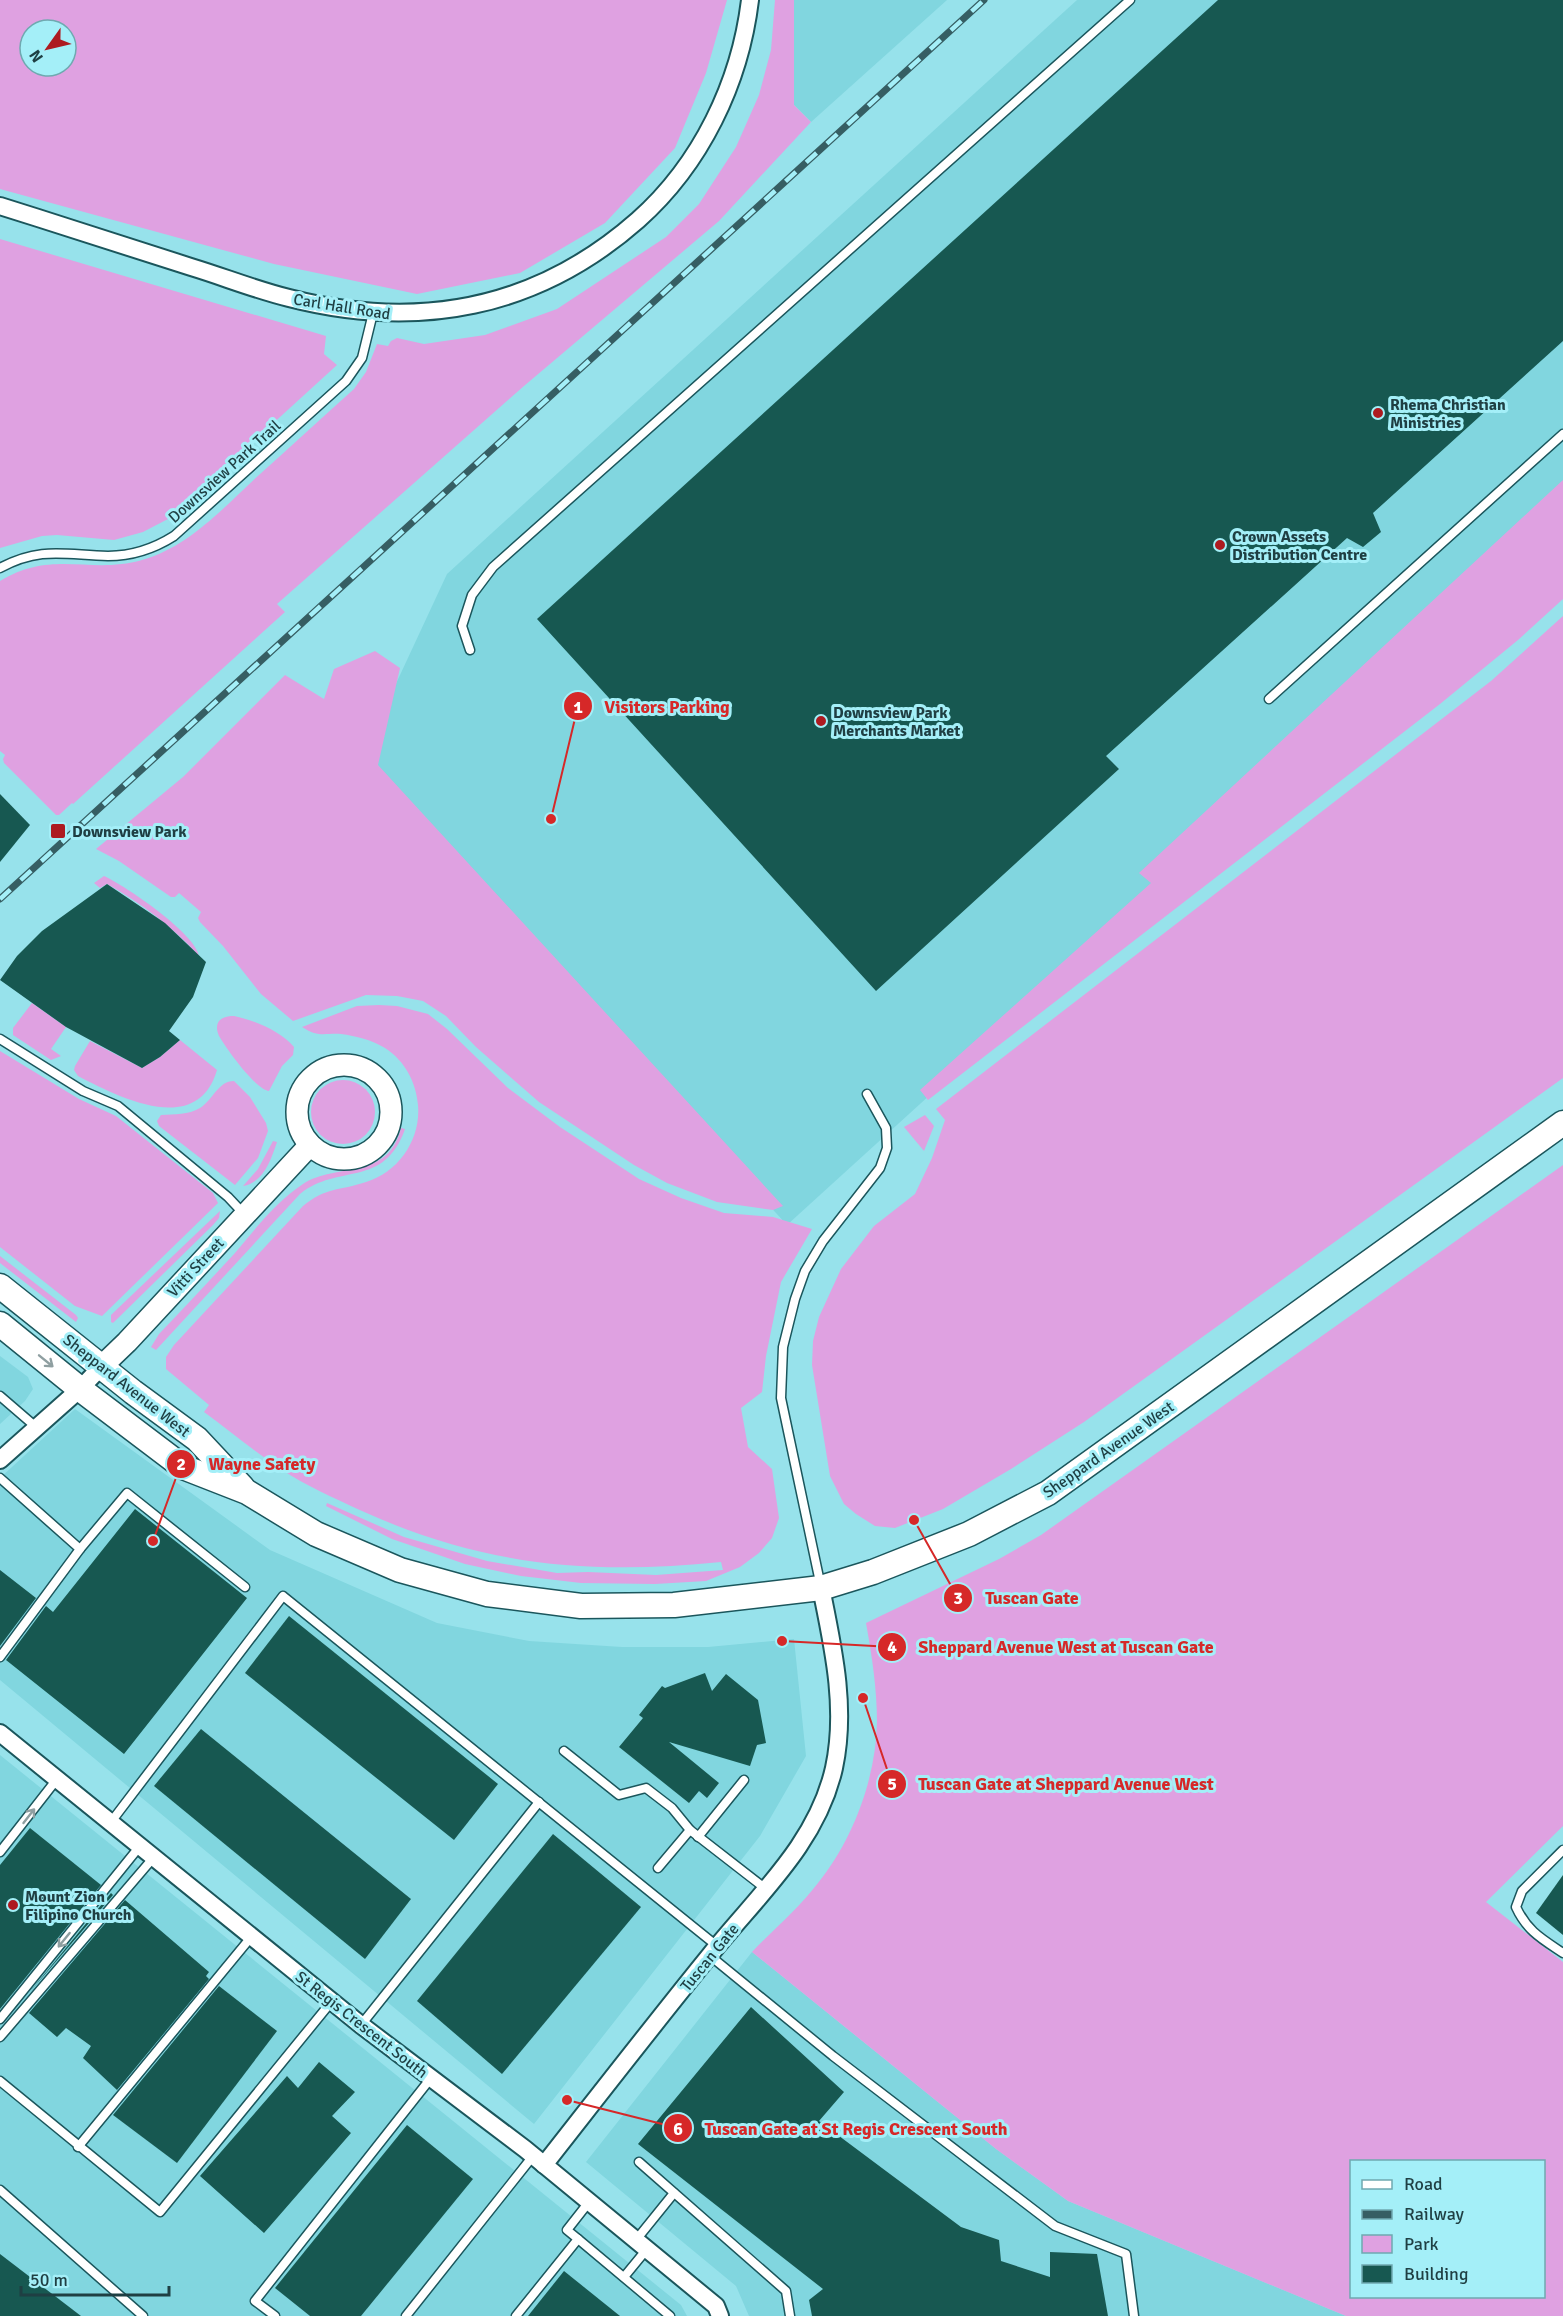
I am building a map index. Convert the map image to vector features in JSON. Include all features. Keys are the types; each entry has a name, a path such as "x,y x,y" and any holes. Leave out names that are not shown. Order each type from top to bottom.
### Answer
{"main road":[{"name":"Sheppard Avenue West","path":"0,1324 80,1389 183,1467 247,1492 316,1534 400,1570 487,1594 581,1606 674,1605 821,1588 873,1572 969,1534 1048,1493 1563,1122"},
{"name":"Sheppard Avenue West","path":"0,1286 197,1438 247,1492"}],"street":[{"name":"Carl Hall Road","path":"0,206 290,298 373,313 428,313 476,306 552,277 588,258 621,235 673,184 697,151 713,123 738,61 750,0"},
{"path":"348,1065 364,1069 378,1079 387,1092 391,1108 389,1125 382,1140 370,1151 355,1158 339,1159 323,1155 310,1145 300,1131 296,1115 298,1099 305,1084 317,1072 332,1066 348,1065"},
{"name":"Vitti Street","path":"0,1460 80,1389 127,1342 310,1145"},
{"name":"Tuscan Gate","path":"538,2160 766,1888 796,1851 815,1821 833,1770 839,1718 838,1681 821,1588"},
{"name":"St Regis Crescent South","path":"0,1733 361,2025 538,2160 716,2306 720,2316"}],"lane":[{"path":"470,650 462,626 472,595 493,567 1130,0"},
{"name":"Downsview Park Trail","path":"0,568 27,557 57,552 123,555 158,545 174,536 346,381 362,358 373,313"},
{"path":"1269,699 1563,434"},
{"path":"0,1039 83,1091 118,1106 228,1197 244,1215"},
{"path":"821,1588 782,1398 783,1347 795,1299 805,1271 823,1241 880,1168 887,1148 886,1128 867,1094"},
{"path":"0,1396 36,1427"},
{"path":"0,1478 80,1549"},
{"path":"0,1657 80,1549 127,1493 245,1587"},
{"path":"111,1822 283,1596 539,1802 833,2056 1055,2226 1126,2254 1134,2316"},
{"path":"564,1751 619,1795 646,1788 672,1808 690,1830 766,1888"},
{"path":"0,1852 57,1779"},
{"path":"698,1836 744,1780"},
{"path":"361,2025 539,1802"},
{"path":"658,1868 690,1830"},
{"path":"0,2019 140,1845"},
{"path":"1563,1850 1522,1891 1516,1907 1522,1922 1563,1953"},
{"path":"0,2037 154,1857"},
{"path":"78,2147 252,1936"},
{"path":"0,2081 160,2212 332,2001"},
{"path":"275,2316 255,2301 431,2078"},
{"path":"406,2316 538,2160"},
{"path":"639,2162 786,2292 790,2316"},
{"path":"0,2190 143,2316"},
{"path":"624,2277 674,2193"},
{"path":"589,2202 567,2230 670,2316"},
{"path":"516,2316 578,2239"}],"shaded area":[{"path":"793,0 947,0 811,122 794,105"},
{"path":"1077,0 1563,0 1563,519 787,1225 360,761 447,574"},
{"path":"0,1356 28,1377 33,1389 25,1401 0,1424"},
{"path":"75,1409 270,1550 437,1623 529,1641 622,1647 708,1647 794,1639 806,1756 760,1836 534,2124 0,1680 0,1478"},
{"path":"0,1755 681,2305 687,2316 0,2316"},
{"path":"752,1952 996,2149 1068,2201 1346,2316 749,2316 736,2286 586,2162"}],"green space":[{"path":"0,0 727,0 706,73 675,148 605,223 520,273 417,294 274,264 0,189"},
{"path":"775,0 794,0 794,105 811,122 719,221 524,386 277,604 285,612 73,804 56,815 4,763 5,755 0,751 0,581 37,566 123,564 142,560 175,546 219,513 354,389 366,372 377,344 388,346 397,338 424,344 485,335 557,309 666,237 699,204 736,147 759,95 771,50"},
{"path":"0,239 326,336 324,354 337,365 168,519 143,532 114,540 57,535 42,536 0,548"},
{"path":"1563,480 1563,599 1518,640 1440,704 928,1100 920,1090 1151,883 1139,873"},
{"path":"1563,616 1563,1078 1084,1422 1011,1469 943,1509 895,1528 875,1526 856,1514 844,1504 830,1476 812,1365 813,1341 819,1317 841,1269 874,1226 915,1194 932,1158 945,1120 936,1109 1491,681"},
{"path":"375,651 400,668 378,765 783,1206 773,1210 717,1202 667,1183 634,1165 539,1102 476,1047 446,1016 423,1001 397,996 366,995 293,1021 261,994 223,946 200,922 198,918 201,912 179,893 171,897 119,861 96,849 183,777 285,675 324,699 334,669"},
{"path":"104,876 159,912 186,936 199,956 167,925 144,907 107,884 100,888 94,883"},
{"path":"32,1003 66,1027 51,1049 61,1056 51,1060 13,1035 13,1028"},
{"path":"357,1006 397,1006 428,1014 447,1029 508,1088 560,1127 639,1179 681,1198 724,1213 773,1217 812,1229 781,1282 766,1356 762,1392 741,1408 748,1447 772,1469 779,1518 772,1538 759,1553 740,1567 706,1581 655,1584 581,1583 521,1576 465,1564 392,1539 326,1506 327,1503 404,1537 487,1561 557,1573 656,1575 723,1570 721,1562 627,1567 538,1562 494,1555 407,1530 300,1481 281,1469 204,1412 209,1405 166,1369 166,1357 174,1345 303,1206 326,1192 378,1177 398,1162 412,1142 418,1118 418,1105 412,1080 398,1059 385,1048 358,1037 317,1034 302,1027"},
{"path":"234,1016 267,1027 289,1041 294,1047 293,1055 282,1066 269,1091 263,1089 249,1076 219,1036 217,1027 219,1021 225,1017"},
{"path":"180,1040 217,1070 207,1091 193,1103 175,1107 155,1106 135,1101 78,1076 74,1070 90,1041 142,1068 160,1057"},
{"path":"0,1051 79,1099 116,1116 213,1193 218,1203 102,1316 75,1306 0,1247"},
{"path":"337,1080 349,1080 366,1089 373,1100 375,1112 373,1124 366,1135 349,1144 337,1144 325,1139 316,1130 311,1118 311,1106 316,1094 325,1085"},
{"path":"234,1081 250,1097 266,1123 268,1131 258,1158 235,1185 159,1126 157,1121 161,1115 186,1113 200,1108 220,1087"},
{"path":"925,1115 934,1126 924,1151 904,1127"},
{"path":"401,1128 405,1129 396,1148 385,1160 373,1168 329,1179 300,1194 156,1350 151,1347 159,1334 284,1199 316,1177 360,1168 385,1156 394,1145"},
{"path":"273,1141 277,1142 261,1176 243,1186 258,1169"},
{"path":"1563,1165 1563,1826 1486,1902 1563,1962 1563,2316 1346,2316 1068,2201 996,2149 752,1952 795,1910 831,1866 852,1828 860,1807 872,1765 877,1722 874,1672 866,1623 999,1559 1041,1535"},
{"path":"220,1211 219,1218 213,1225 113,1323 111,1322 111,1315"},
{"path":"0,1256 76,1315 78,1318 76,1322 0,1263"}],"building":[{"path":"1218,0 1563,0 1563,341 1373,513 1381,532 1363,547 1347,538 1106,756 1119,769 876,991 537,619"},
{"name":"Downsview Park","path":"0,794 30,825 0,862"},
{"name":"Downsview Park","path":"107,884 165,923 206,962 193,997 169,1031 180,1040 160,1057 142,1068 66,1027 0,980 17,956 42,931"},
{"path":"135,1509 247,1598 124,1754 6,1660 46,1606 53,1612"},
{"path":"0,1570 36,1598 0,1646"},
{"path":"289,1616 498,1784 454,1840 245,1673"},
{"path":"705,1673 712,1691 726,1674 758,1700 766,1743 757,1745 750,1766 669,1742 719,1783 707,1798 699,1791 689,1803 619,1747 643,1718 639,1715 662,1686 665,1688"},
{"path":"201,1729 411,1899 365,1959 154,1786"},
{"path":"30,1828 101,1885 0,2009 0,1865"},
{"path":"553,1834 641,1907 502,2074 417,2001"},
{"path":"1563,1875 1563,1935 1536,1913"},
{"path":"111,1893 113,1895 29,1993"},
{"path":"125,1900 209,1972 206,1976 209,1979 117,2090 83,2058 91,2046 66,2028 57,2037 29,2013"},
{"path":"219,1986 277,2031 177,2163 113,2115"},
{"path":"751,2007 844,2092 819,2121 961,2227 999,2240 1001,2261 1050,2277 1050,2252 1097,2254 1108,2316 812,2316 809,2300 823,2289 638,2144"},
{"path":"319,2062 355,2092 332,2116 351,2133 264,2233 200,2176 287,2076 298,2088"},
{"path":"407,2125 473,2179 361,2316 310,2316 275,2288"},
{"path":"0,2254 81,2316 0,2316"},
{"path":"564,2271 620,2316 528,2316"}],"railway":[{"path":"0,899 984,0"}],"place":[{"name":"Rhema Christian Ministries","path":"1378,413"},
{"name":"Crown Assets Distribution Centre","path":"1220,545"},
{"name":"Downsview Park Merchants Market","path":"821,721"},
{"name":"Visitors Parking","path":"551,819"},
{"name":"Downsview Park","path":"58,831"},
{"name":"Tuscan Gate","path":"914,1520"},
{"name":"Wayne Safety","path":"153,1541"},
{"name":"Sheppard Avenue West at Tuscan Gate","path":"782,1641"},
{"name":"Tuscan Gate at Sheppard Avenue West","path":"863,1698"},
{"name":"Mount Zion Filipino Church","path":"13,1905"},
{"name":"Tuscan Gate at St Regis Crescent South","path":"567,2100"}]}
